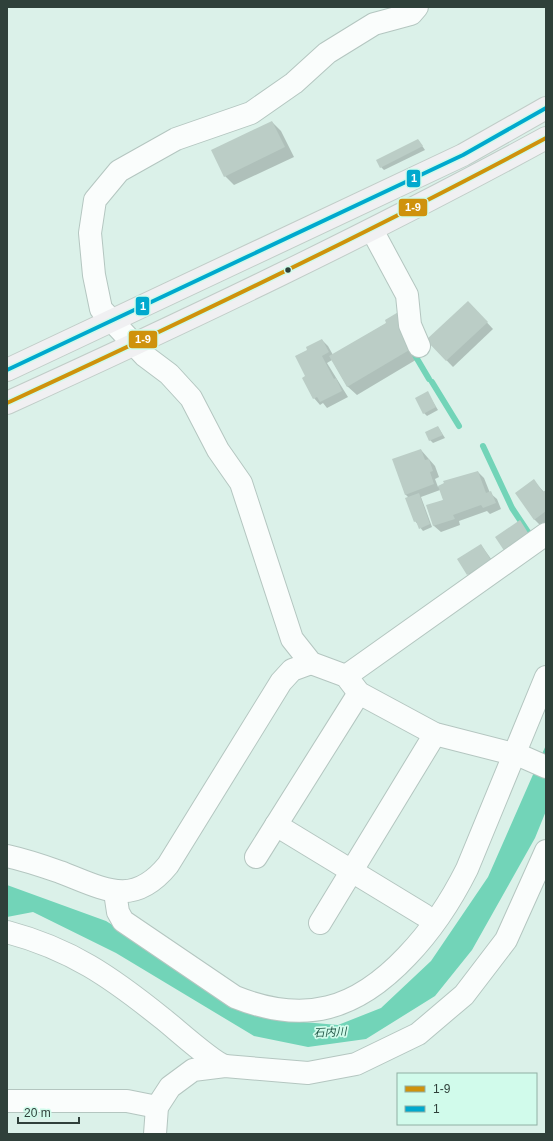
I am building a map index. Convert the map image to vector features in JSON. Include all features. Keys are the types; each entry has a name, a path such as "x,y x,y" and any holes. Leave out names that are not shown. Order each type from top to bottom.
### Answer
{"main road":[{"path":"7,370 463,155 546,108"},
{"path":"7,403 372,230 546,138"}],"street":[{"path":"417,7 411,14 374,24 327,53 294,83 251,113 176,139 119,171 95,200 90,233 94,275 101,309 145,356 169,374 191,398 218,450 241,483 292,639 311,663 346,676 359,693 435,734 517,754 546,767"},
{"path":"372,230 407,295 410,325 419,346"},
{"path":"346,676 546,534"},
{"path":"7,856 25,860 100,888 115,892 131,891 146,886 158,877 173,858 281,682 292,670 311,663"},
{"path":"115,892 118,912 123,920 235,997 255,1005 276,1010 298,1012 341,1004 360,996 379,984 416,947 436,923 453,897 467,869 517,754 546,677"},
{"path":"256,857 359,693"},
{"path":"320,923 435,734"},
{"path":"276,825 424,914"},
{"path":"155,1134 157,1107 170,1087 193,1070 225,1066 308,1073 356,1064 418,1034 464,995 506,940 546,851"},
{"path":"7,932 30,938 68,954 102,973 225,1066"},
{"path":"7,1101 127,1101 157,1107"}],"water":[{"name":"石内川","path":"546,745 546,811 535,838 472,950 435,996 366,1039 308,1047 254,1036 116,953 33,912 7,917 7,885 106,921 232,999 292,1021 338,1025 381,1008 431,961 488,877"}],"building":[{"path":"272,121 285,147 224,177 211,150"},
{"path":"418,139 423,146 380,168 376,160"},
{"path":"468,301 488,322 446,361 426,340"},
{"path":"400,311 400,331 411,349 347,387 329,356 386,323 385,320"},
{"path":"322,339 329,352 322,356 334,379 336,378 342,391 320,402 317,397 313,399 302,378 305,376 295,356 307,350 306,347"},
{"path":"428,391 436,407 423,414 415,398"},
{"path":"438,426 443,435 429,441 425,432"},
{"path":"421,449 425,460 429,459 433,471 430,472 434,484 405,495 392,459"},
{"path":"478,471 486,493 491,491 496,503 483,508 481,505 453,515 455,519 433,526 426,505 443,500 438,486 444,483 443,481"},
{"path":"534,479 543,492 546,490 546,511 534,520 515,493"},
{"path":"419,493 430,524 419,529 416,521 414,522 405,498"},
{"path":"520,520 530,536 505,552 495,537"},
{"path":"481,544 491,560 467,575 457,559"}],"waterway":[{"path":"412,348 429,379"},
{"path":"432,382 459,426"},
{"path":"483,446 512,508 530,535"}],"transit line":[{"name":"1","path":"7,370 463,155 546,108"},
{"name":"1-9","path":"7,403 278,275 413,208 546,138"}]}
